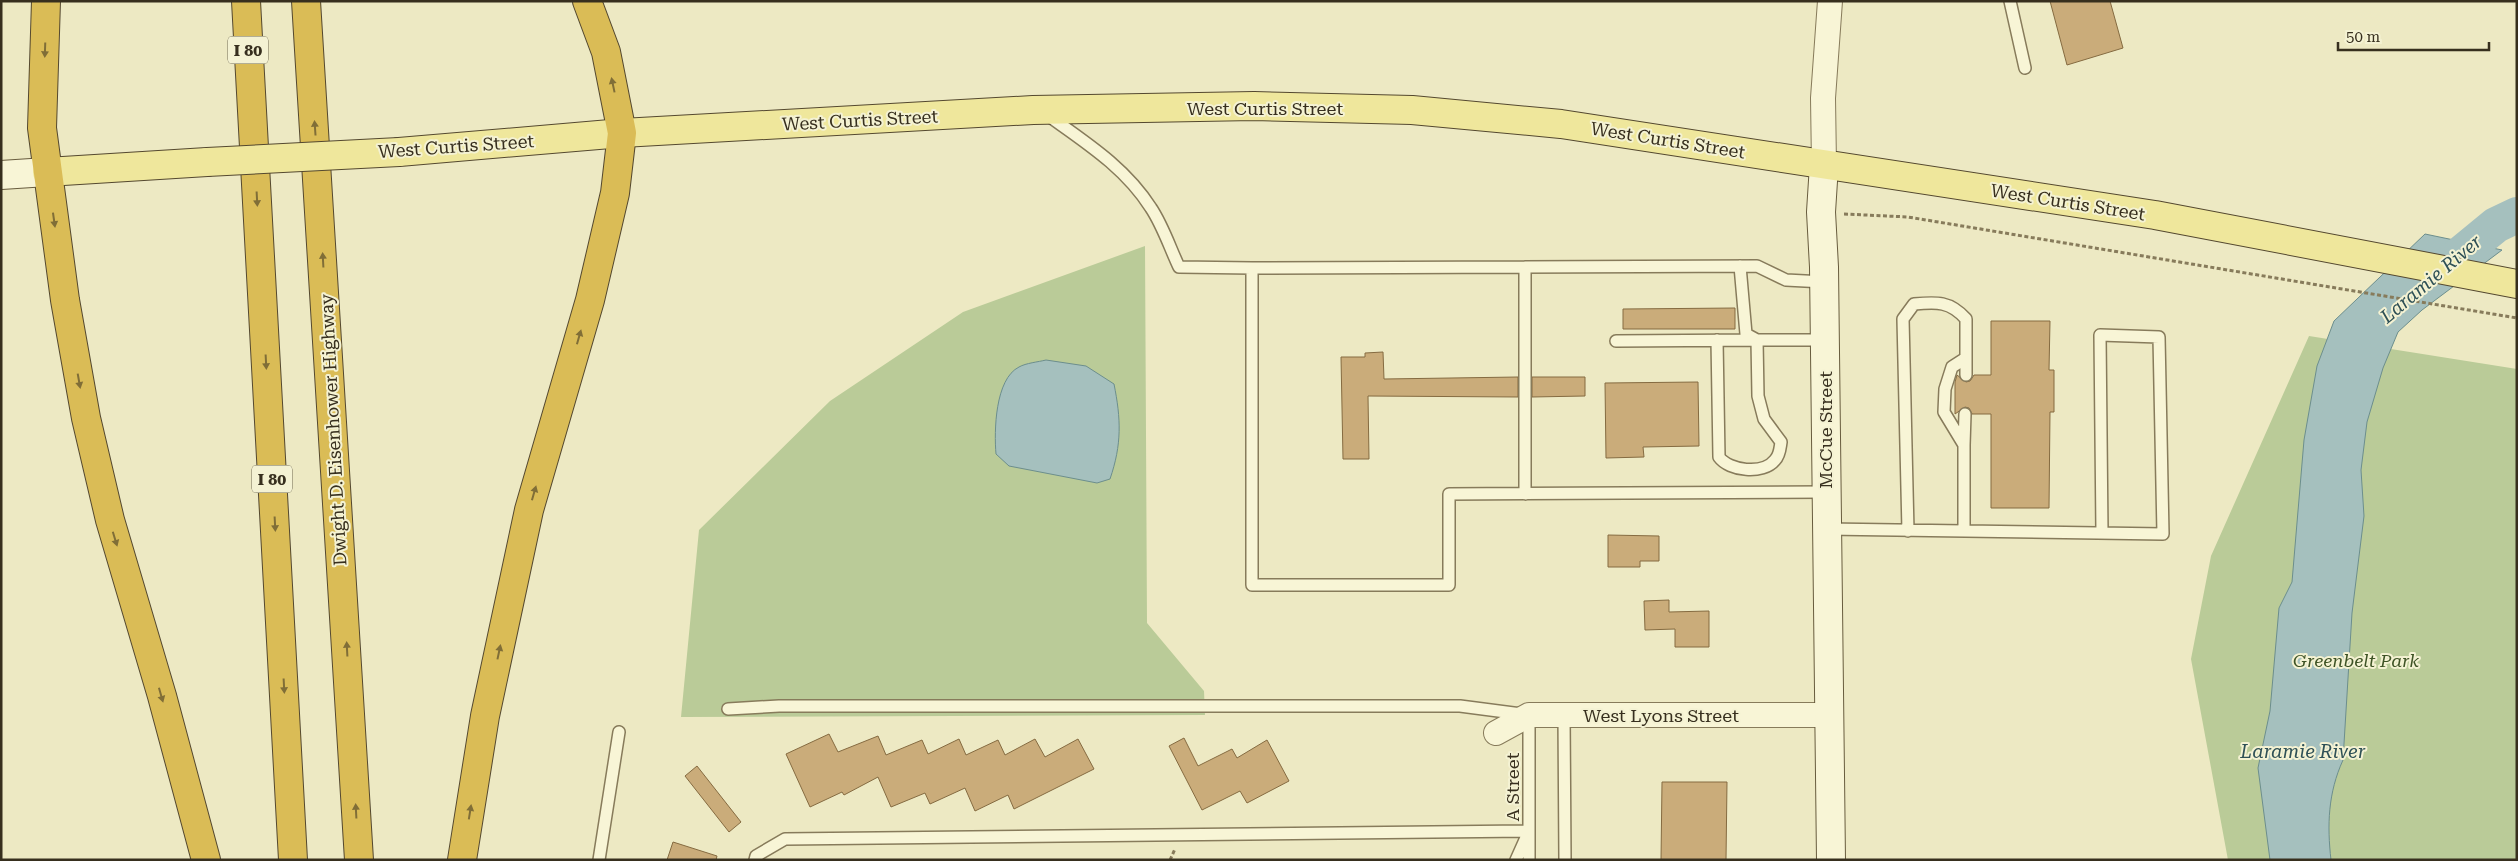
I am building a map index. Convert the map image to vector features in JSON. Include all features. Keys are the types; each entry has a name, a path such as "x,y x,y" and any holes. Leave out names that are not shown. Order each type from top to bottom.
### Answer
{"highway":[{"path":"46,1 42,128 65,300 86,418 110,520 162,696 206,860"},
{"name":"I 80","path":"246,1 293,860"},
{"name":"Dwight D. Eisenhower Highway","path":"306,1 359,860"},
{"path":"462,860 485,716 529,510 590,300 615,193 622,133 606,52 587,1"}],"main road":[{"name":"West Curtis Street","path":"1,175 399,152 622,133 1040,110 1254,106 1412,110 1561,124 2155,215 2517,284"},
{"name":"McCue Street","path":"1824,165 1821,212 1824,282 1825,492 1831,860"}],"street":[{"name":"McCue Street","path":"1824,165 1823,98 1830,1"},
{"name":"West Lyons Street","path":"1496,733 1529,715 1830,715"}],"lane":[{"path":"2010,1 2025,68"},
{"path":"1040,110 1109,159 1128,177 1152,209 1179,267 1757,266 1786,280 1824,282"},
{"path":"1740,266 1746,334 1757,340"},
{"path":"1524,267 1525,494"},
{"path":"1252,268 1252,585 1449,585 1449,494 1825,492"},
{"path":"1908,531 1903,319 1914,304 1935,302 1956,308 1966,319 1966,375"},
{"path":"1826,529 1964,532 2102,534 2163,534 2159,338 2100,335 2102,534"},
{"path":"1717,340 1718,457 1733,468 1762,468 1775,461 1781,442 1764,419 1758,396 1757,340"},
{"path":"1616,341 1824,340"},
{"path":"1964,445 1944,412 1945,389 1952,367 1966,358"},
{"path":"1964,532 1965,414"},
{"path":"728,709 779,706 1460,706 1529,715"},
{"name":"A Street","path":"1529,715 1529,860"},
{"path":"1564,715 1565,860"},
{"path":"599,860 619,732"},
{"path":"755,860 756,856 785,839 1529,830 1516,860"}],"path":[{"path":"1821,212 1880,217 1908,216 2517,318"}],"green space":[{"path":"1145,246 1147,623 1204,691 1205,715 681,717 699,530 830,401 963,312"},
{"name":"Greenbelt Park","path":"2309,336 2517,369 2517,860 2228,860 2191,659 2211,556"}],"water":[{"name":"Laramie River","path":"2425,234 2502,250 2422,310 2398,332 2383,368 2367,422 2361,470 2364,516 2352,613 2343,760 2334,785 2330,809 2331,860 2270,860 2258,768 2270,711 2279,608 2292,582 2304,440 2317,366 2334,321"},
{"path":"1046,360 1086,366 1114,384 1119,431 1117,454 1110,479 1097,483 1009,466 996,454 996,420 1005,382 1011,373 1019,367"}],"building":[{"path":"2050,1 2110,1 2123,48 2067,65"},
{"path":"1735,308 1735,329 1623,329 1623,309"},
{"path":"1991,321 2050,321 2049,370 2054,370 2054,412 2050,412 2049,508 1991,508 1991,414 1972,414 1969,408 1965,407 1955,414 1955,382 1957,375 1966,382 1970,381 1974,375 1991,375"},
{"path":"1383,352 1384,379 1518,377 1518,397 1368,396 1369,459 1343,459 1341,357 1365,357 1365,353"},
{"path":"1532,377 1585,377 1585,396 1532,397"},
{"path":"1698,382 1699,446 1643,447 1644,457 1606,458 1605,383"},
{"path":"1608,535 1659,536 1659,561 1640,561 1640,567 1608,567"},
{"path":"1669,600 1669,612 1709,611 1709,647 1675,647 1675,629 1645,630 1644,601"},
{"path":"829,734 838,752 878,736 886,755 922,740 928,754 959,739 966,755 998,740 1005,755 1035,739 1045,757 1078,739 1094,769 1014,809 1008,795 975,811 965,788 930,804 925,793 891,807 878,777 844,795 842,792 810,807 786,754"},
{"path":"1184,738 1198,766 1232,749 1237,758 1267,740 1289,781 1247,803 1240,791 1202,810 1169,746"},
{"path":"697,766 741,822 729,832 685,776"},
{"path":"1662,782 1727,782 1726,860 1661,860"},
{"path":"673,842 717,856 716,860 667,860"}],"waterway":[{"name":"Laramie River","path":"2435,275 2496,225 2517,215"}]}
